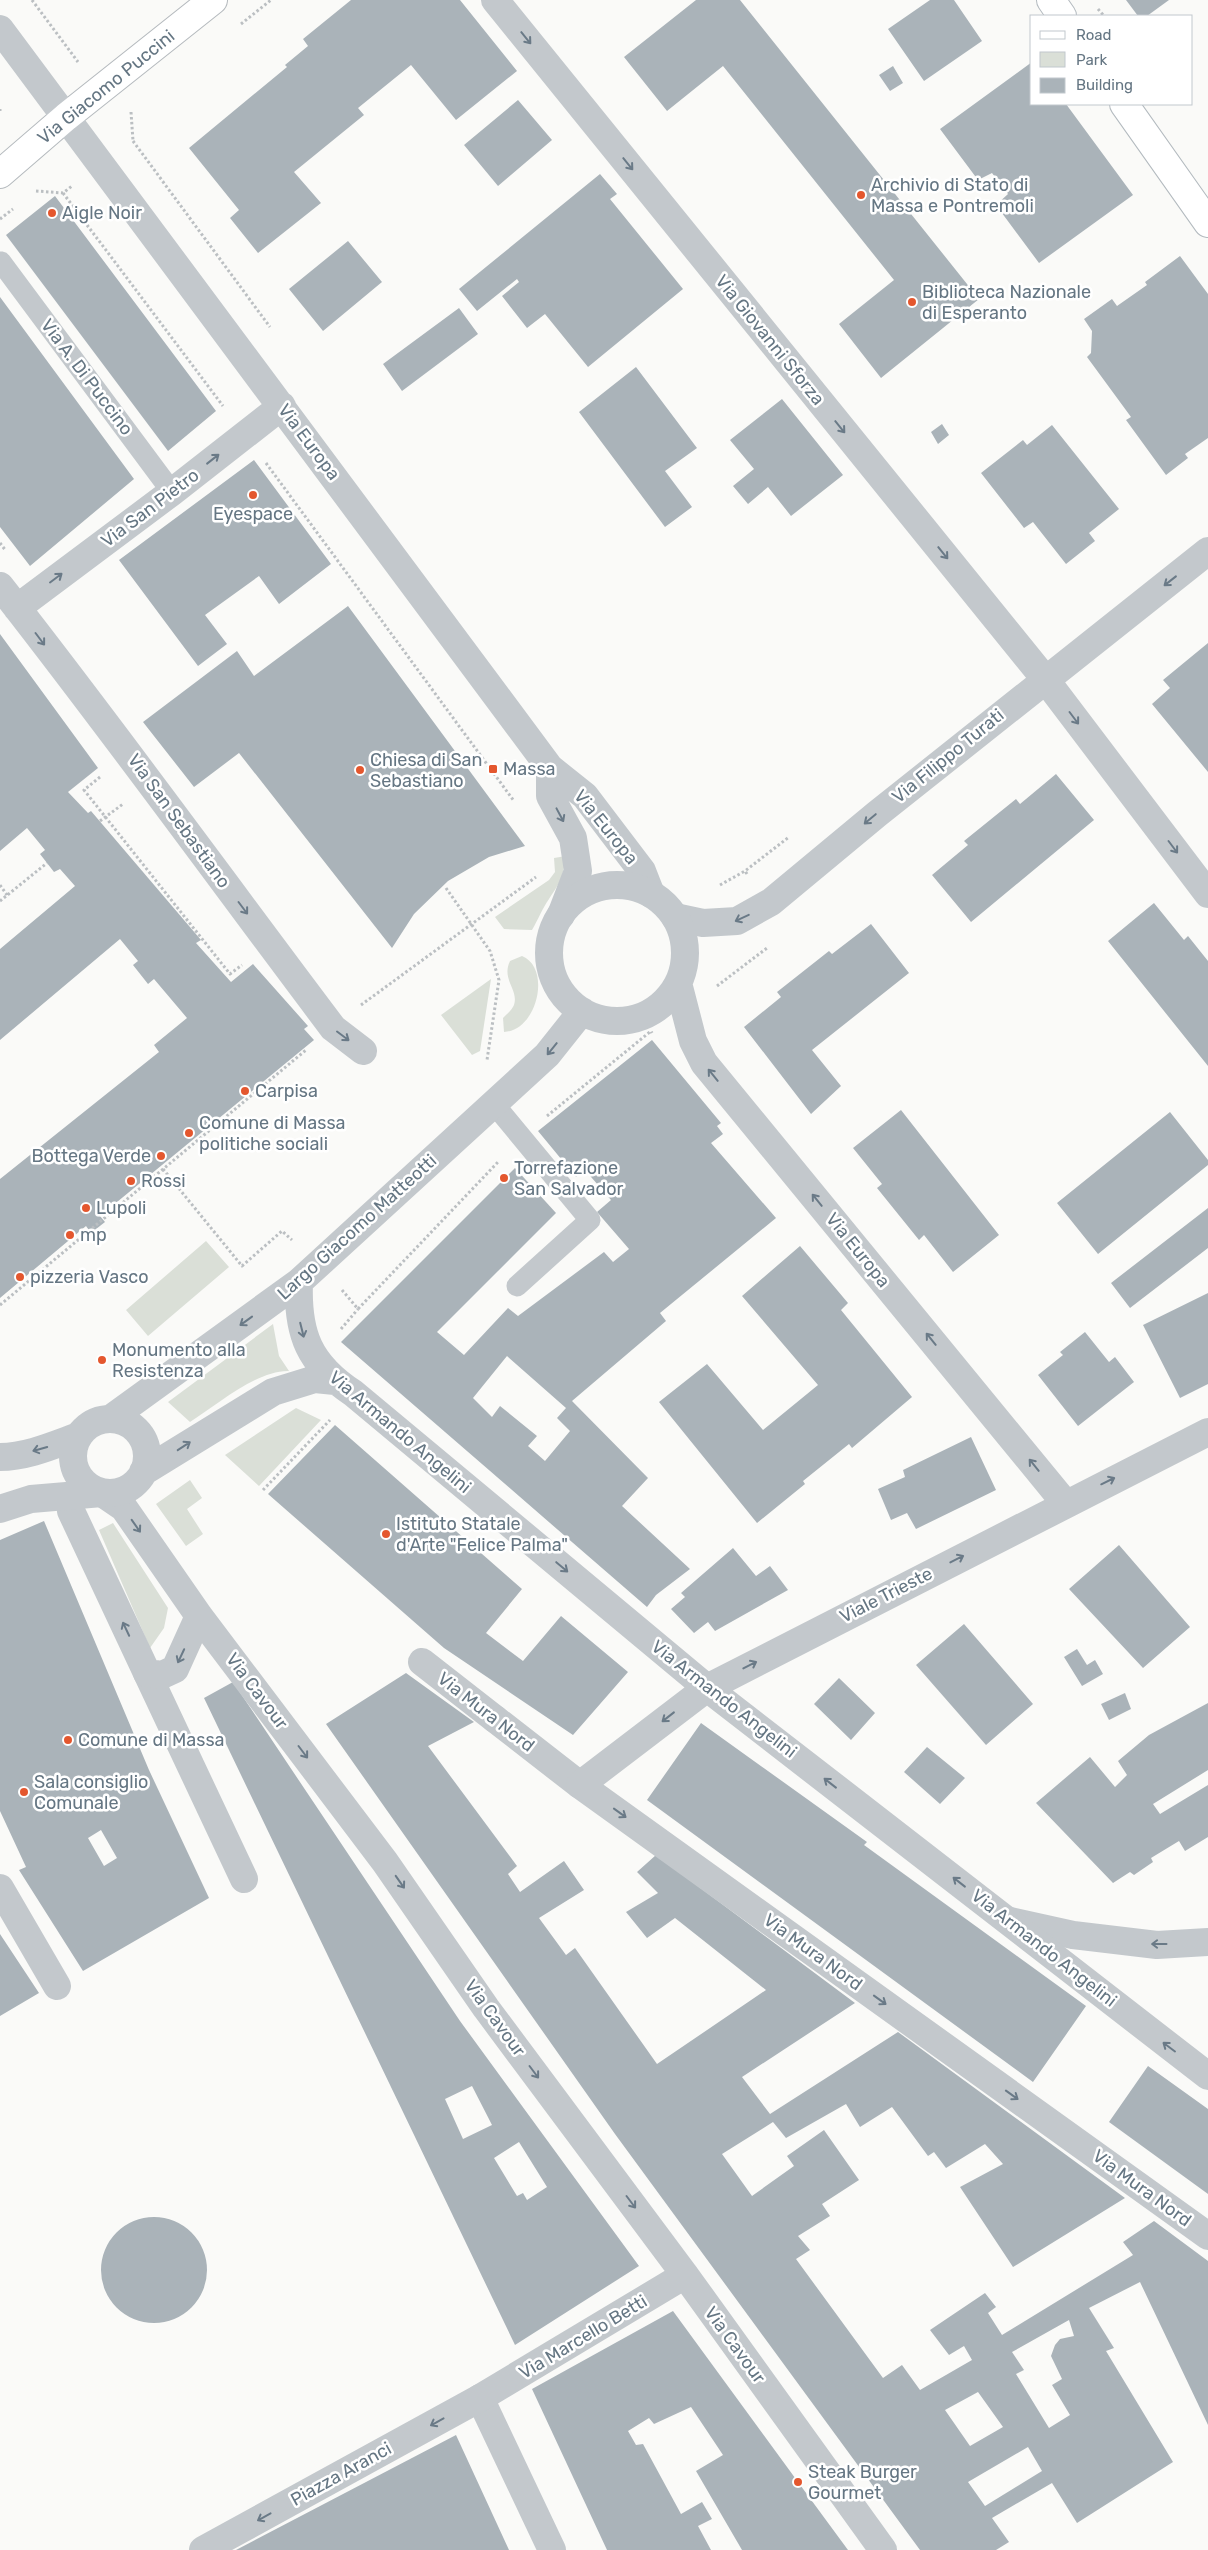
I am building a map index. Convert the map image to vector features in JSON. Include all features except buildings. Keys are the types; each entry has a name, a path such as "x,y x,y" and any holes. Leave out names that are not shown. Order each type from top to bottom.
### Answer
{"main road":[{"name":"Via Giacomo Puccini","path":"0,174 66,117 213,0"},
{"path":"1051,0 1061,15"},
{"path":"1125,105 1208,223"}],"street":[{"name":"Via Giovanni Sforza","path":"496,0 1045,679 1208,894"},
{"name":"Via Europa","path":"0,29 550,768 585,796 642,871 652,894"},
{"name":"Via San Pietro","path":"17,608 172,492 282,406"},
{"name":"Via Filippo Turati","path":"675,917 703,923 737,921 771,902 1045,679 1208,551"},
{"name":"Via San Sebastiano","path":"0,586 112,730 149,784 333,1028 363,1051"},
{"name":"Via Europa","path":"550,768 550,796 573,838 578,870 561,915"},
{"path":"611,885 632,886 652,894 665,904 675,917 683,930 686,949 684,967 678,983 665,1001 647,1014 625,1020 603,1020 582,1011 562,992 550,966 550,945 561,915 572,902 589,891 611,885"},
{"name":"Via Europa","path":"678,983 693,1041 704,1064 1065,1503"},
{"name":"Largo Giacomo Matteotti","path":"110,1419 299,1282 548,1055 582,1011"},
{"name":"Via Armando Angelini","path":"299,1282 298,1309 303,1335 313,1356 335,1381 353,1393 707,1688 1208,2076"},
{"path":"0,1509 32,1499 89,1493 114,1493 126,1490 143,1472 273,1392 315,1379 335,1381"},
{"path":"89,1493 75,1470 72,1458 79,1436 87,1427 98,1420 123,1421 142,1436 147,1460 143,1472"},
{"name":"Viale Trieste","path":"580,1785 707,1688 1065,1503 1208,1432"},
{"path":"0,1457 12,1457 79,1436"},
{"path":"89,1493 70,1503 71,1511 244,1879"},
{"name":"Via Cavour","path":"89,1493 124,1508 199,1616 385,1862 486,2008 685,2275 883,2550"},
{"path":"147,1673 162,1676 174,1669 199,1616"},
{"name":"Via Mura Nord","path":"422,1662 580,1785 1208,2236"},
{"path":"0,1888 57,1986"},
{"path":"1010,1921 1073,1935 1157,1945 1208,1942"},
{"name":"Via Marcello Betti","path":"480,2398 685,2275"},
{"path":"480,2398 552,2550"},
{"name":"Piazza Aranci","path":"203,2550 480,2398"}],"lane":[{"name":"Via A. Di Puccino","path":"1,262 172,492"},
{"path":"497,1101 590,1220 517,1286"}],"path":[{"path":"32,0 79,63"},
{"path":"63,193 245,434 515,803"},
{"path":"0,901 47,863"},
{"path":"0,1305 333,1028 542,872"},
{"path":"0,886 7,895"},
{"path":"446,888 490,951 500,980 485,1073 497,1101"}],"green space":[{"path":"566,856 561,879 532,930 504,929 495,917 549,880 555,872 554,858"},
{"path":"522,956 531,963 536,973 538,985 537,998 532,1011 525,1021 515,1029 504,1032 503,1018 513,1007 515,999 508,968 510,961"},
{"path":"491,979 480,1051 472,1055 441,1015"},
{"path":"206,1241 229,1267 148,1336 126,1310"},
{"path":"273,1324 279,1356 289,1371 277,1372 251,1382 190,1422 168,1402"},
{"path":"296,1408 321,1420 259,1486 225,1455"},
{"path":"190,1480 202,1498 187,1509 203,1534 186,1546 156,1504"},
{"path":"113,1523 168,1608 164,1628 150,1648 99,1530"}],"place":[{"name":"Archivio di Stato di Massa e Pontremoli","path":"861,195"},
{"name":"Aigle Noir","path":"52,213"},
{"name":"Biblioteca Nazionale di Esperanto","path":"912,302"},
{"name":"Eyespace","path":"253,495"},
{"name":"Massa","path":"493,769"},
{"name":"Chiesa di San Sebastiano","path":"360,770"},
{"name":"Carpisa","path":"245,1091"},
{"name":"Comune di Massa politiche sociali","path":"189,1133"},
{"name":"Bottega Verde","path":"161,1156"},
{"name":"Torrefazione San Salvador","path":"504,1178"},
{"name":"Rossi","path":"131,1181"},
{"name":"Lupoli","path":"86,1208"},
{"name":"mp","path":"70,1235"},
{"name":"pizzeria Vasco","path":"20,1277"},
{"name":"Monumento alla Resistenza","path":"102,1360"},
{"name":"Istituto Statale d'Arte \"Felice Palma\"","path":"386,1534"},
{"name":"Comune di Massa","path":"68,1740"},
{"name":"Sala consiglio Comunale","path":"24,1792"},
{"name":"Steak Burger Gourmet","path":"798,2482"}]}
